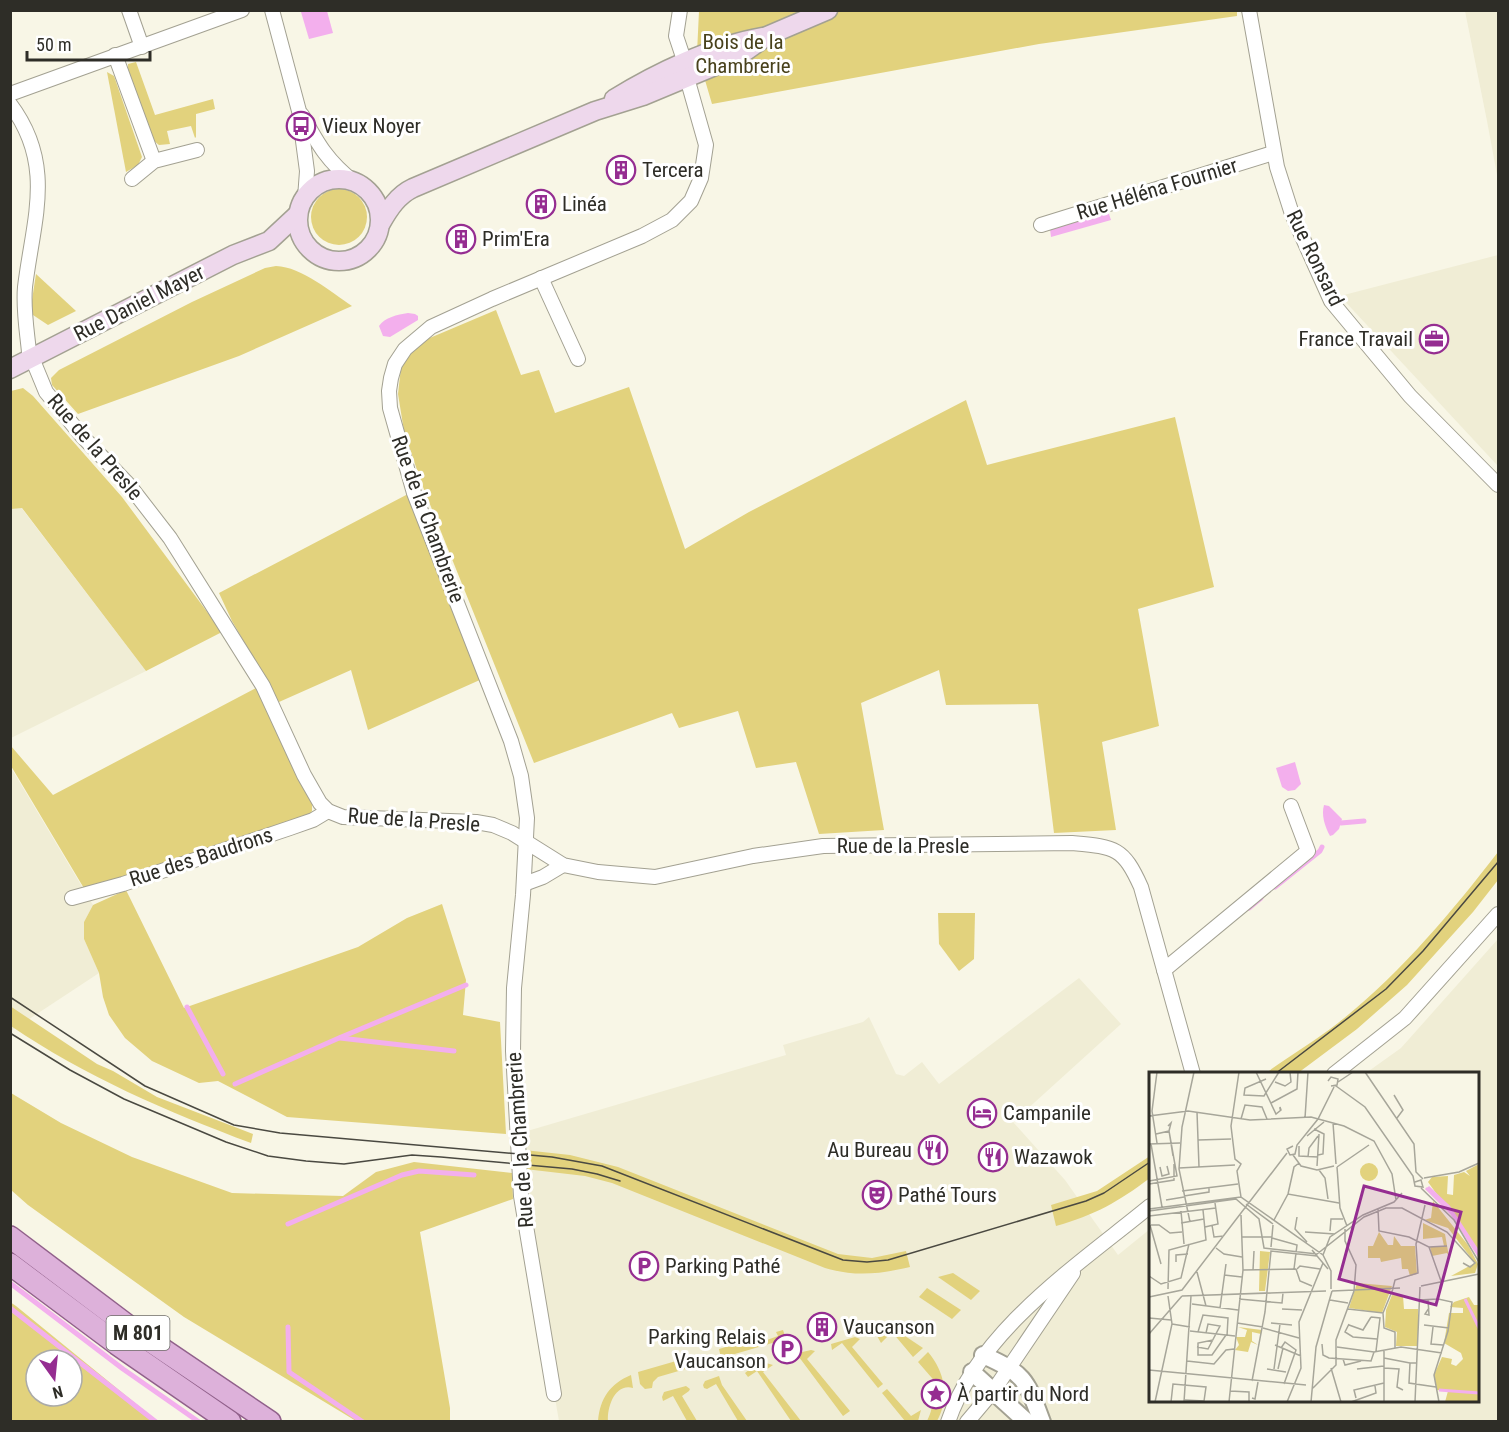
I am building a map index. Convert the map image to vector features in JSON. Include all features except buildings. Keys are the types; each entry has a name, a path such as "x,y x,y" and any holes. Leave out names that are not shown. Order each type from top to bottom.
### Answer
{"main road":[{"path":"406,191 389,208 371,247 352,260 326,259 314,253 305,243 299,231 302,206 311,191 326,181 344,179 382,192 406,191 595,111 644,96 686,71 739,56 767,36 828,10"},
{"path":"360,186 379,208 381,223"},
{"name":"Rue Daniel Mayer","path":"269,241 302,206"},
{"name":"Rue Daniel Mayer","path":"10,369 30,355 120,313 233,255 269,241 305,243"},
{"path":"10,361 30,355"},
{"name":"M 801","path":"10,1237 128,1326 270,1422"},
{"name":"M 801","path":"10,1264 117,1344 230,1422"}],"street":[{"path":"129,10 142,46"},
{"path":"10,94 242,10"},
{"path":"272,10 299,111 307,171 302,206"},
{"name":"Rue de la Chambrerie","path":"554,1394 521,1196 513,1052 514,988 524,884 527,818 525,797 519,767 487,677 414,493 393,425 389,391 395,364 405,349 431,327 642,236 672,220 691,201 701,178 705,145 676,36 680,10"},
{"name":"Rue Ronsard","path":"1249,10 1274,153 1292,214 1331,301 1410,396 1498,485"},
{"path":"116,55 153,161"},
{"name":"Rue de la Presle","path":"10,104 21,121 32,146 39,189 25,288 25,308 30,355 46,392 82,436 144,504 170,538 263,686 304,775 328,812 343,817 476,822 503,830 563,865 598,872 655,877 753,856 823,846 1072,843 1095,845 1117,851 1130,864 1141,887 1192,1072"},
{"path":"299,111 335,167 360,186"},
{"path":"132,179 153,161 197,150"},
{"name":"Rue Héléna Fournier","path":"1041,225 1274,153"},
{"path":"541,278 578,359"},
{"path":"1164,970 1308,851 1291,806"},
{"name":"Rue des Baudrons","path":"72,898 123,884 290,828 328,812"},
{"path":"524,884 543,877 563,865"},
{"path":"1337,1072 1405,1018 1498,914"},
{"path":"948,1422 953,1406 983,1355 1047,1289 1149,1207"},
{"path":"967,1422 1010,1368 1077,1266"},
{"path":"983,1355 1010,1368 1022,1377 1032,1394 1042,1422"},
{"path":"972,1372 1027,1422"}],"shaded area":[{"path":"305,10 327,11 333,33 309,39 301,12"},
{"path":"1465,11 1498,11 1498,180 1487,121"},
{"path":"1108,211 1111,220 1051,237 1050,229"},
{"path":"1498,255 1498,466 1340,296"},
{"path":"408,313 418,316 418,320 390,337 383,336 379,326 385,320"},
{"path":"10,493 146,671 11,738 10,738"},
{"path":"1295,762 1301,784 1295,790 1288,791 1282,787 1276,768"},
{"path":"10,766 93,905 84,922 84,939 99,973 11,1031"},
{"path":"1324,805 1329,806 1342,819 1339,829 1330,836 1324,821"},
{"path":"1498,939 1498,1421 559,1421 521,1203 517,1134 786,1055 783,1045 863,1022 869,1017 896,1074 904,1076 922,1062 939,1084 1079,978 1121,1024 1013,1122 1065,1180 1118,1255 1149,1230 1149,1402 1479,1402 1479,1072 1367,1072 1401,1048"}],"green space":[{"name":"Bois de la Chambrerie","path":"1237,10 1237,16 1039,44 712,104 697,53 699,11"},
{"path":"136,62 155,115 213,99 215,109 196,114 195,138 191,126 167,131 170,144 159,145 154,141 128,69 128,64"},
{"path":"107,72 114,76 142,157 138,165 126,172"},
{"path":"339,189 350,191 359,197 365,206 367,217 365,228 359,237 350,243 339,245 328,243 319,237 313,228 311,217 313,206 319,197 328,191"},
{"path":"286,267 306,275 352,306 239,356 78,414 52,385 51,378 59,370 192,302 265,268"},
{"path":"36,274 76,311 48,325 30,313"},
{"path":"496,310 521,375 539,370 555,413 629,387 685,549 749,512 966,400 987,465 1175,417 1214,587 1138,609 1159,726 1102,742 1116,830 1054,833 1038,704 946,705 939,670 861,703 884,830 819,834 796,762 756,768 738,711 679,728 672,713 534,763 421,482 404,431 398,394 401,367 408,355 425,340"},
{"path":"23,388 33,396 122,497 222,632 146,671 22,508 11,509 11,391"},
{"path":"408,494 482,679 368,730 351,670 279,702 232,621 219,593"},
{"path":"256,688 312,802 312,811 307,818 85,890 11,766 11,746 53,795"},
{"path":"1498,852 1498,880 1473,912 1407,985 1357,1029 1299,1072 1267,1072 1338,1023 1382,985 1462,898"},
{"path":"126,890 184,1008 358,947 407,918 442,904 466,980 463,1015 500,1022 506,1134 287,1117 218,1081 199,1083 152,1061 125,1038 109,1015 99,973 84,939 84,922 93,905"},
{"path":"938,913 975,913 974,959 959,971 939,944"},
{"path":"10,1006 97,1064 157,1097 253,1134 251,1143 158,1106 68,1061 11,1026"},
{"path":"11,1093 61,1123 132,1157 232,1193 343,1196 376,1172 414,1162 512,1173 513,1199 420,1232 450,1408 450,1421 356,1421 184,1317 28,1205 11,1190"},
{"path":"524,1150 570,1155 618,1167 838,1254 872,1258 906,1251 910,1267 867,1273 847,1273 825,1268 612,1183 585,1176 525,1169"},
{"path":"1149,1157 1149,1179 1106,1207 1056,1226 1051,1205 1097,1191"},
{"path":"953,1273 980,1291 971,1300 938,1277"},
{"path":"927,1288 961,1310 952,1319 919,1297"},
{"path":"10,1302 67,1348 24,1348 24,1408 84,1408 84,1361 157,1421 11,1421"},
{"path":"890,1326 923,1348 913,1357 892,1332 881,1343 877,1336 878,1331"},
{"path":"783,1330 786,1339 721,1358 719,1349 759,1337 761,1342 778,1336 776,1332"},
{"path":"855,1337 860,1339 852,1347 883,1384 878,1388 842,1343 832,1350 831,1344"},
{"path":"815,1351 807,1359 850,1411 843,1416 799,1357 798,1353"},
{"path":"928,1352 938,1368 944,1385 943,1403 937,1421 927,1421 932,1405 928,1395 938,1385 918,1362"},
{"path":"713,1356 713,1361 658,1377 653,1382 652,1388 645,1389 640,1384 638,1372 690,1357 691,1362"},
{"path":"766,1363 773,1365 763,1372 801,1421 791,1421 757,1371 748,1377 745,1373 751,1368"},
{"path":"631,1375 633,1388 621,1389 613,1397 608,1421 598,1421 601,1405 607,1393 617,1383"},
{"path":"719,1376 722,1385 747,1421 738,1421 716,1384 707,1389 704,1388 705,1381"},
{"path":"686,1386 690,1389 682,1396 697,1421 687,1421 673,1396 663,1401 664,1392"},
{"path":"887,1389 911,1416 921,1410 918,1421 905,1421 882,1393"}],"waterway":[{"path":"1341,823 1364,821"},
{"path":"1275,887 1322,847"},
{"path":"1249,908 1261,898"},
{"path":"235,1084 466,985"},
{"path":"187,1007 223,1074"},
{"path":"340,1038 454,1051"},
{"path":"288,1224 402,1175 419,1171 474,1175"},
{"path":"10,1283 123,1369 199,1422"},
{"path":"10,1308 156,1422"},
{"path":"288,1327 289,1372 363,1422"}],"tram line":[{"path":"1278,1072 1386,989 1423,951 1498,862"},
{"path":"10,997 145,1086 234,1125 280,1133 552,1157 602,1166 843,1260 867,1262 888,1260 1086,1201 1104,1193 1149,1163"},
{"path":"10,1033 70,1070 124,1099 226,1142 268,1156 344,1164 412,1155 441,1157 572,1169 620,1181"}],"place":[{"name":"Vieux Noyer","path":"301,126"},
{"name":"Tercera","path":"621,170"},
{"name":"Linéa","path":"541,204"},
{"name":"Prim'Era","path":"461,239"},
{"name":"France Travail","path":"1434,339"},
{"name":"Campanile","path":"982,1113"},
{"name":"Au Bureau","path":"933,1150"},
{"name":"Wazawok","path":"993,1157"},
{"name":"Pathé Tours","path":"877,1195"},
{"name":"Parking Pathé","path":"644,1266"},
{"name":"Vaucanson","path":"822,1327"},
{"name":"Parking Relais Vaucanson","path":"787,1349"},
{"name":"À partir du Nord","path":"936,1394"}]}
